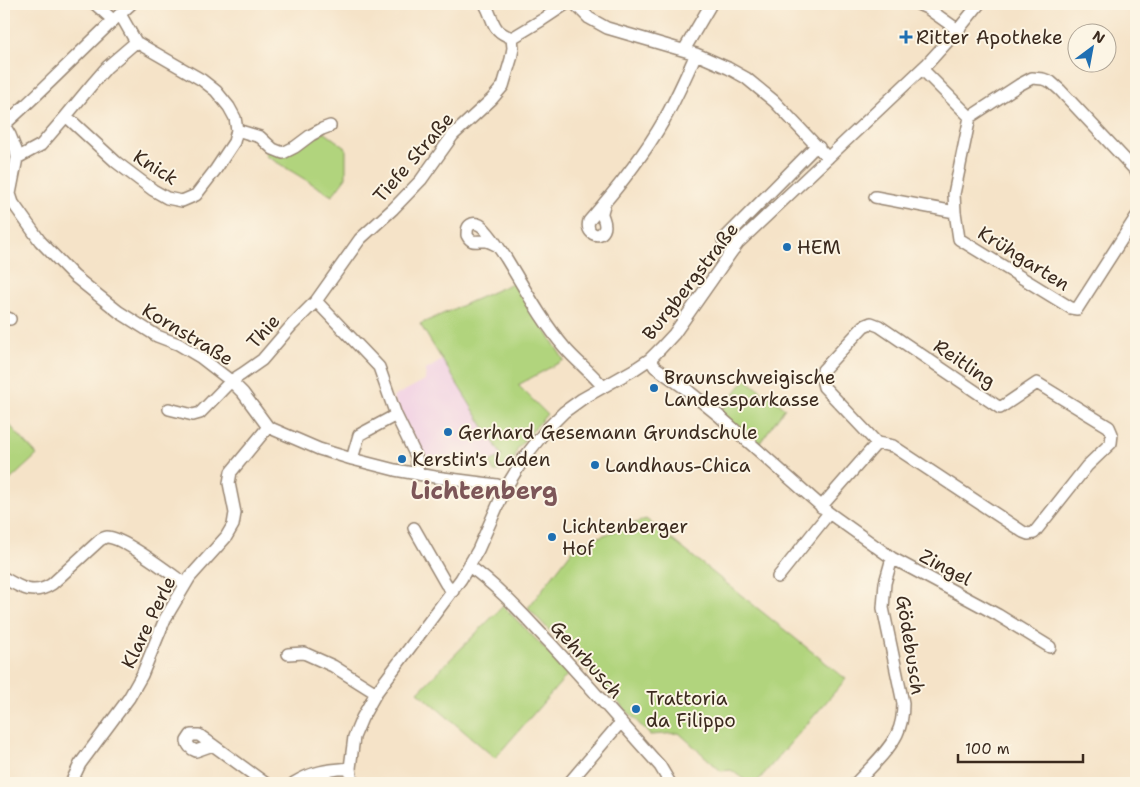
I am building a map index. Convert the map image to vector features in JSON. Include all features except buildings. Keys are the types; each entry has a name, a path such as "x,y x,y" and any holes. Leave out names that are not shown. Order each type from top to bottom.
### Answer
{"street":[{"path":"95,4 116,17 136,42 202,80 216,91 235,118 237,130 260,137 274,149 283,153 316,132 330,126"},
{"path":"4,125 116,17 132,4"},
{"path":"484,4 496,28 507,36 566,4"},
{"path":"575,4 588,18 607,28 684,50 728,68 752,83 774,101 828,158"},
{"path":"684,50 711,4"},
{"path":"918,4 928,8 958,30"},
{"name":"Burgbergstraße","path":"352,783 350,768 354,737 362,718 376,693 470,566 505,489 524,458 557,418 582,400 650,360 674,334 734,249 922,68 958,30 979,4"},
{"name":"Tiefe Straße","path":"316,301 360,239 421,180 453,135 492,99 503,86 513,48 507,36"},
{"path":"17,158 40,145 107,67 136,42"},
{"path":"605,202 634,167 665,119 696,54"},
{"path":"922,68 970,117 1032,78 1051,82 1136,171"},
{"name":"Knick","path":"66,116 116,162 153,190 167,198 182,200 196,195 234,142 237,130"},
{"name":"Krühgarten","path":"970,117 954,194 959,239 1071,308 1077,309 1136,217"},
{"name":"Kornstraße","path":"4,125 16,150 17,158 10,194 13,203 40,241 74,276 119,312 157,336 178,344 200,357 231,381 243,393 268,427"},
{"path":"734,249 723,240 812,150 819,147"},
{"path":"875,197 955,212"},
{"path":"498,246 552,332 574,358 603,387"},
{"path":"316,301 379,367 396,415 416,456 418,474"},
{"name":"Thie","path":"170,409 197,415 231,381 262,360 292,325 316,301"},
{"name":"Reitling","path":"872,323 1000,408 1037,383 1109,427 1112,434 1111,443 1086,466 1034,533 1028,534 892,446 877,443 824,387 822,379 824,370 864,326 872,323"},
{"name":"Zingel","path":"650,360 655,366 712,410 825,510 892,558 990,611 1050,648"},
{"path":"352,459 359,435 396,415"},
{"path":"268,427 319,449 352,459 395,470 497,485 505,489"},
{"name":"Klare Perle","path":"71,783 80,764 129,698 142,675 165,619 185,584 226,537 233,524 235,513 229,483 231,472 268,427"},
{"path":"778,577 825,510 877,443"},
{"path":"414,528 446,584 453,591"},
{"path":"4,578 26,589 44,589 52,584 100,540 106,537 124,543 185,584"},
{"name":"Gödebusch","path":"856,783 885,751 897,734 902,718 903,703 883,608 885,583 892,558"},
{"name":"Gehrbusch","path":"470,566 486,578 520,611 660,766 670,783"},
{"path":"288,654 304,653 332,666 376,693"},
{"path":"569,783 621,722"},
{"path":"213,745 265,783"},
{"path":"294,783 327,770 350,768"}],"shaded area":[{"name":"Gerhard Gesemann Grundschule","path":"442,360 502,456 470,469 439,462 419,451 393,397 425,380 426,370"}],"green space":[{"path":"324,132 346,148 346,177 332,196 265,155 269,149 279,155"},
{"path":"515,282 564,360 518,385 547,414 517,449 515,458 504,470 494,472 489,462 502,456 420,324"},
{"path":"745,379 785,408 757,447 719,414"},
{"path":"4,419 37,455 10,480 4,492"},
{"path":"646,519 846,679 756,783 749,783 731,770 721,771 679,733 650,735 528,608 574,548"},
{"path":"503,606 569,673 495,758 418,692"}],"place":[{"name":"Ritter Apotheke","path":"906,37"},
{"name":"HEM","path":"787,247"},
{"name":"Braunschweigische Landessparkasse","path":"654,388"},
{"name":"Gerhard Gesemann Grundschule","path":"448,432"},
{"name":"Kerstin's Laden","path":"402,459"},
{"name":"Landhaus-Chica","path":"595,465"},
{"name":"Lichtenberger Hof","path":"552,537"},
{"name":"Trattoria da Filippo","path":"636,709"}],"district":[{"name":"Lichtenberg","path":"484,491"}]}
